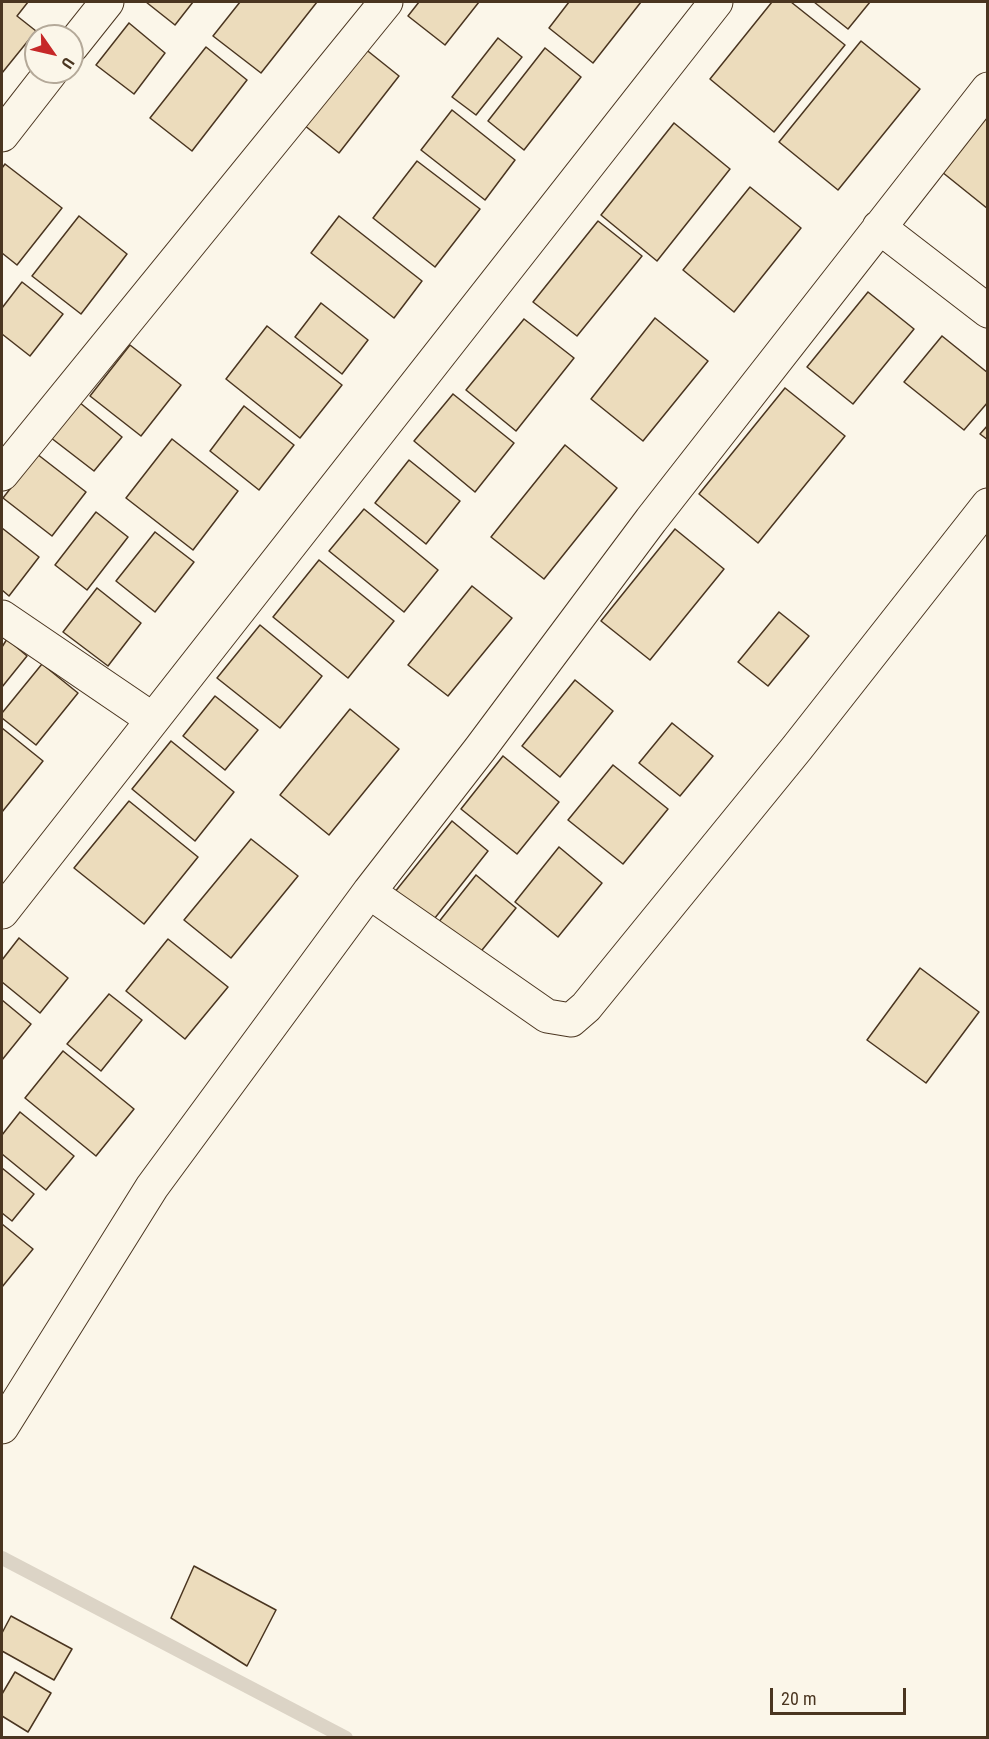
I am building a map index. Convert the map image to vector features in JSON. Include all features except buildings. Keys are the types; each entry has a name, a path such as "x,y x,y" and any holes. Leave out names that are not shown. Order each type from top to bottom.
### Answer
{"street":[{"path":"84,31 107,2"},
{"path":"2,474 386,2"},
{"path":"2,912 716,2"},
{"path":"2,135 42,84"},
{"path":"2,1427 152,1187 369,892 488,740 651,520 987,89"},
{"path":"879,227 987,311"},
{"path":"369,892 547,1016 571,1020 586,1007 782,766 987,505"},
{"path":"2,616 152,718"}],"waterway":[{"path":"2,1558 346,1738"}]}
